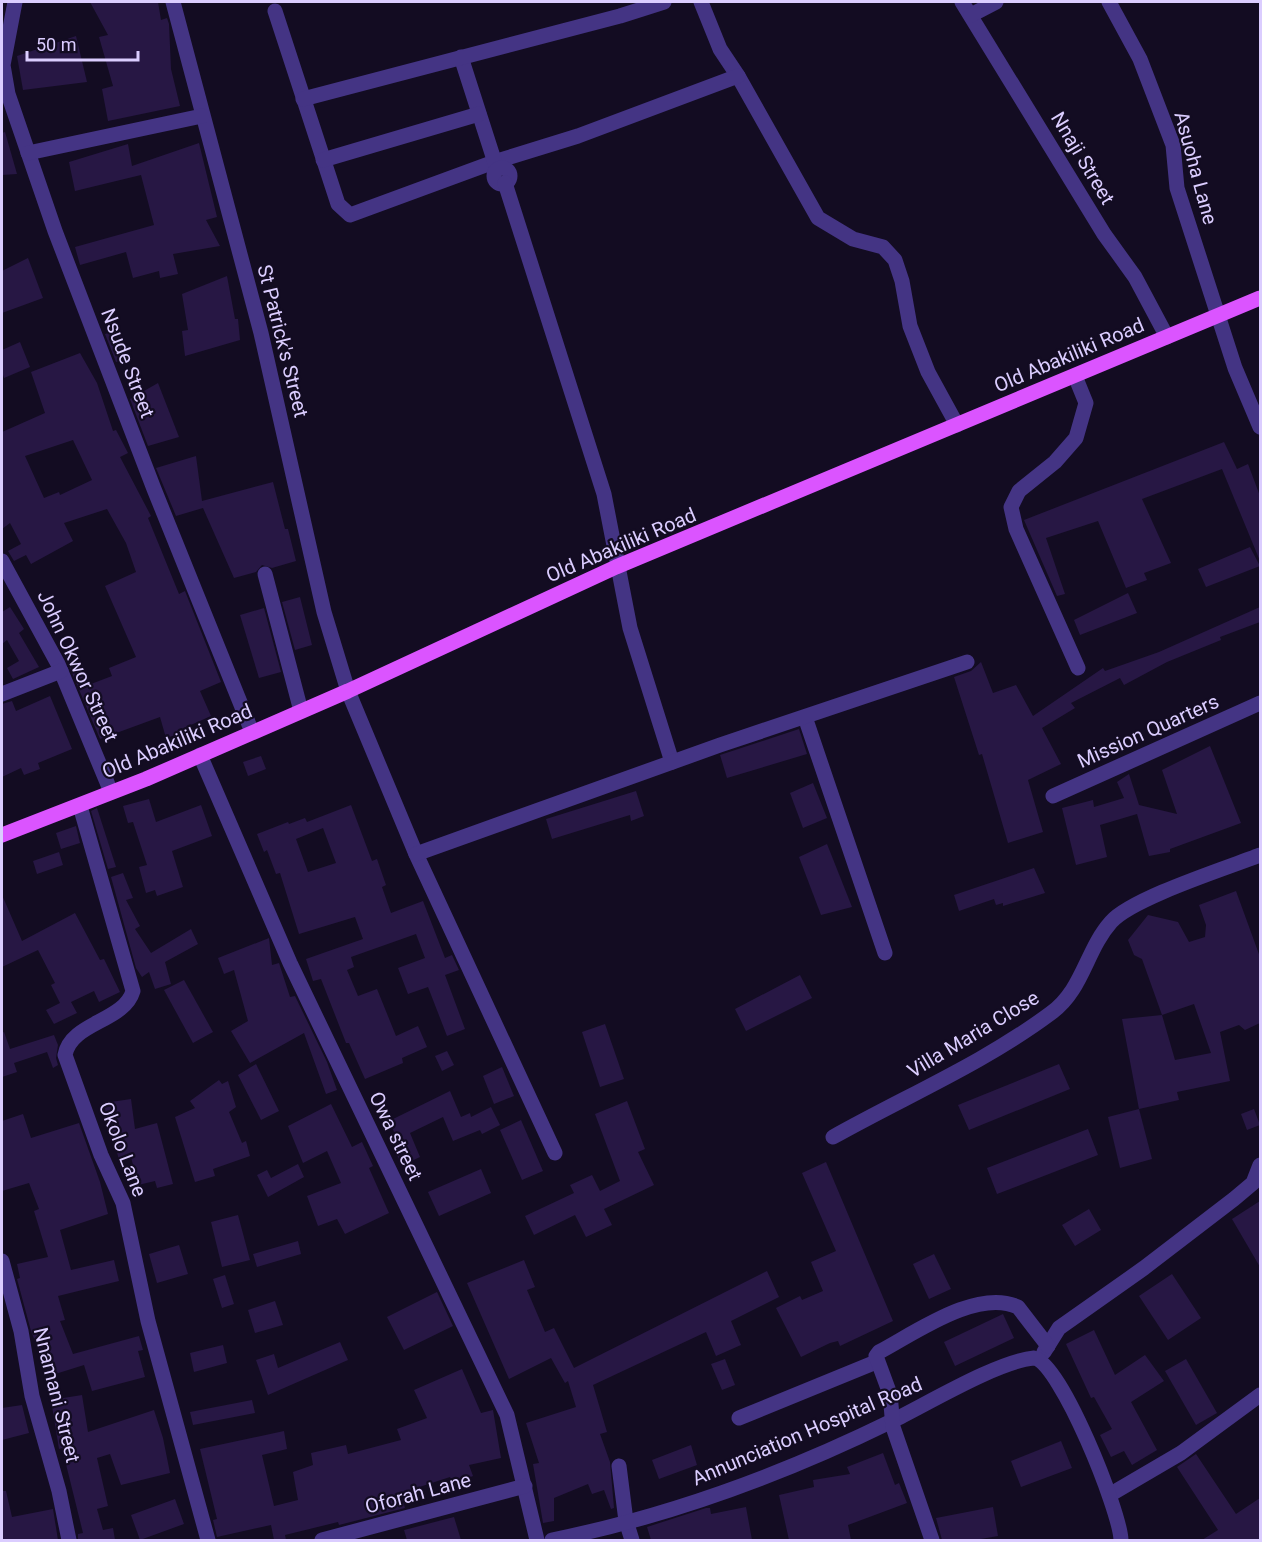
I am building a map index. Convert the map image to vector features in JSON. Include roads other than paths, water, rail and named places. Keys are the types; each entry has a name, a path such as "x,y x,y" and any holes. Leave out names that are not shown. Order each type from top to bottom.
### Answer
{"main road":[{"name":"Old Abakiliki Road","path":"2,835 80,806 348,691 616,567 1260,298"}],"street":[{"name":"Nsude Street","path":"15,2 3,65 8,94 154,489 252,732"},
{"name":"St Patrick's Street","path":"173,2 261,333 324,612 348,691 416,854 555,1153"},
{"path":"303,99 664,2"},
{"path":"701,2 724,56 738,76 818,218 853,239 883,247 895,260 902,281 910,326 928,372 957,425"},
{"name":"Nnaji Street","path":"962,2 1104,234 1135,277 1167,337"},
{"path":"971,15 996,2"},
{"name":"Asuoha Lane","path":"1109,2 1140,59 1173,145 1177,188 1218,316"},
{"path":"275,11 339,204 350,214 499,172 578,136 738,76"},
{"path":"461,57 604,494 614,534 616,567 630,628 672,762"},
{"path":"323,160 480,114"},
{"path":"28,153 202,116"},
{"path":"1218,316 1235,368 1260,427"},
{"path":"1075,376 1086,403 1076,438 1055,462 1019,491 1011,507 1016,529 1078,668"},
{"name":"John Okwor Street","path":"2,561 61,671 111,792"},
{"path":"265,574 301,711"},
{"path":"416,854 672,762 967,662"},
{"path":"2,694 61,671"},
{"name":"Mission Quarters","path":"1053,796 1260,703"},
{"path":"806,717 885,953"},
{"name":"Owa street","path":"200,755 290,963 376,1145 497,1391 515,1439 537,1540"},
{"name":"Okolo Lane","path":"80,806 133,991 131,997 112,1013 69,1042 64,1055 123,1203 148,1321 207,1540"},
{"name":"Villa Maria Close","path":"833,1137 965,1066 1054,1011 1079,982 1098,940 1118,915 1161,894 1260,855"},
{"path":"1122,1540 1111,1494 1070,1404 1048,1367 1039,1359 1059,1328 1070,1318 1154,1261 1257,1183 1260,1165"},
{"name":"Nnamani Street","path":"2,1261 21,1331 32,1396 59,1491 69,1540"},
{"path":"932,1540 893,1427 890,1394 876,1362 879,1352 977,1304 1003,1302 1018,1307 1048,1346"},
{"name":"Annunciation Hospital Road","path":"552,1540 706,1501 894,1420 1013,1363 1027,1359 1039,1359"},
{"path":"739,1418 876,1362"},
{"path":"1111,1494 1181,1453 1260,1395"},
{"path":"619,1466 626,1521 632,1540"},
{"name":"Oforah Lane","path":"322,1540 525,1486"}]}
